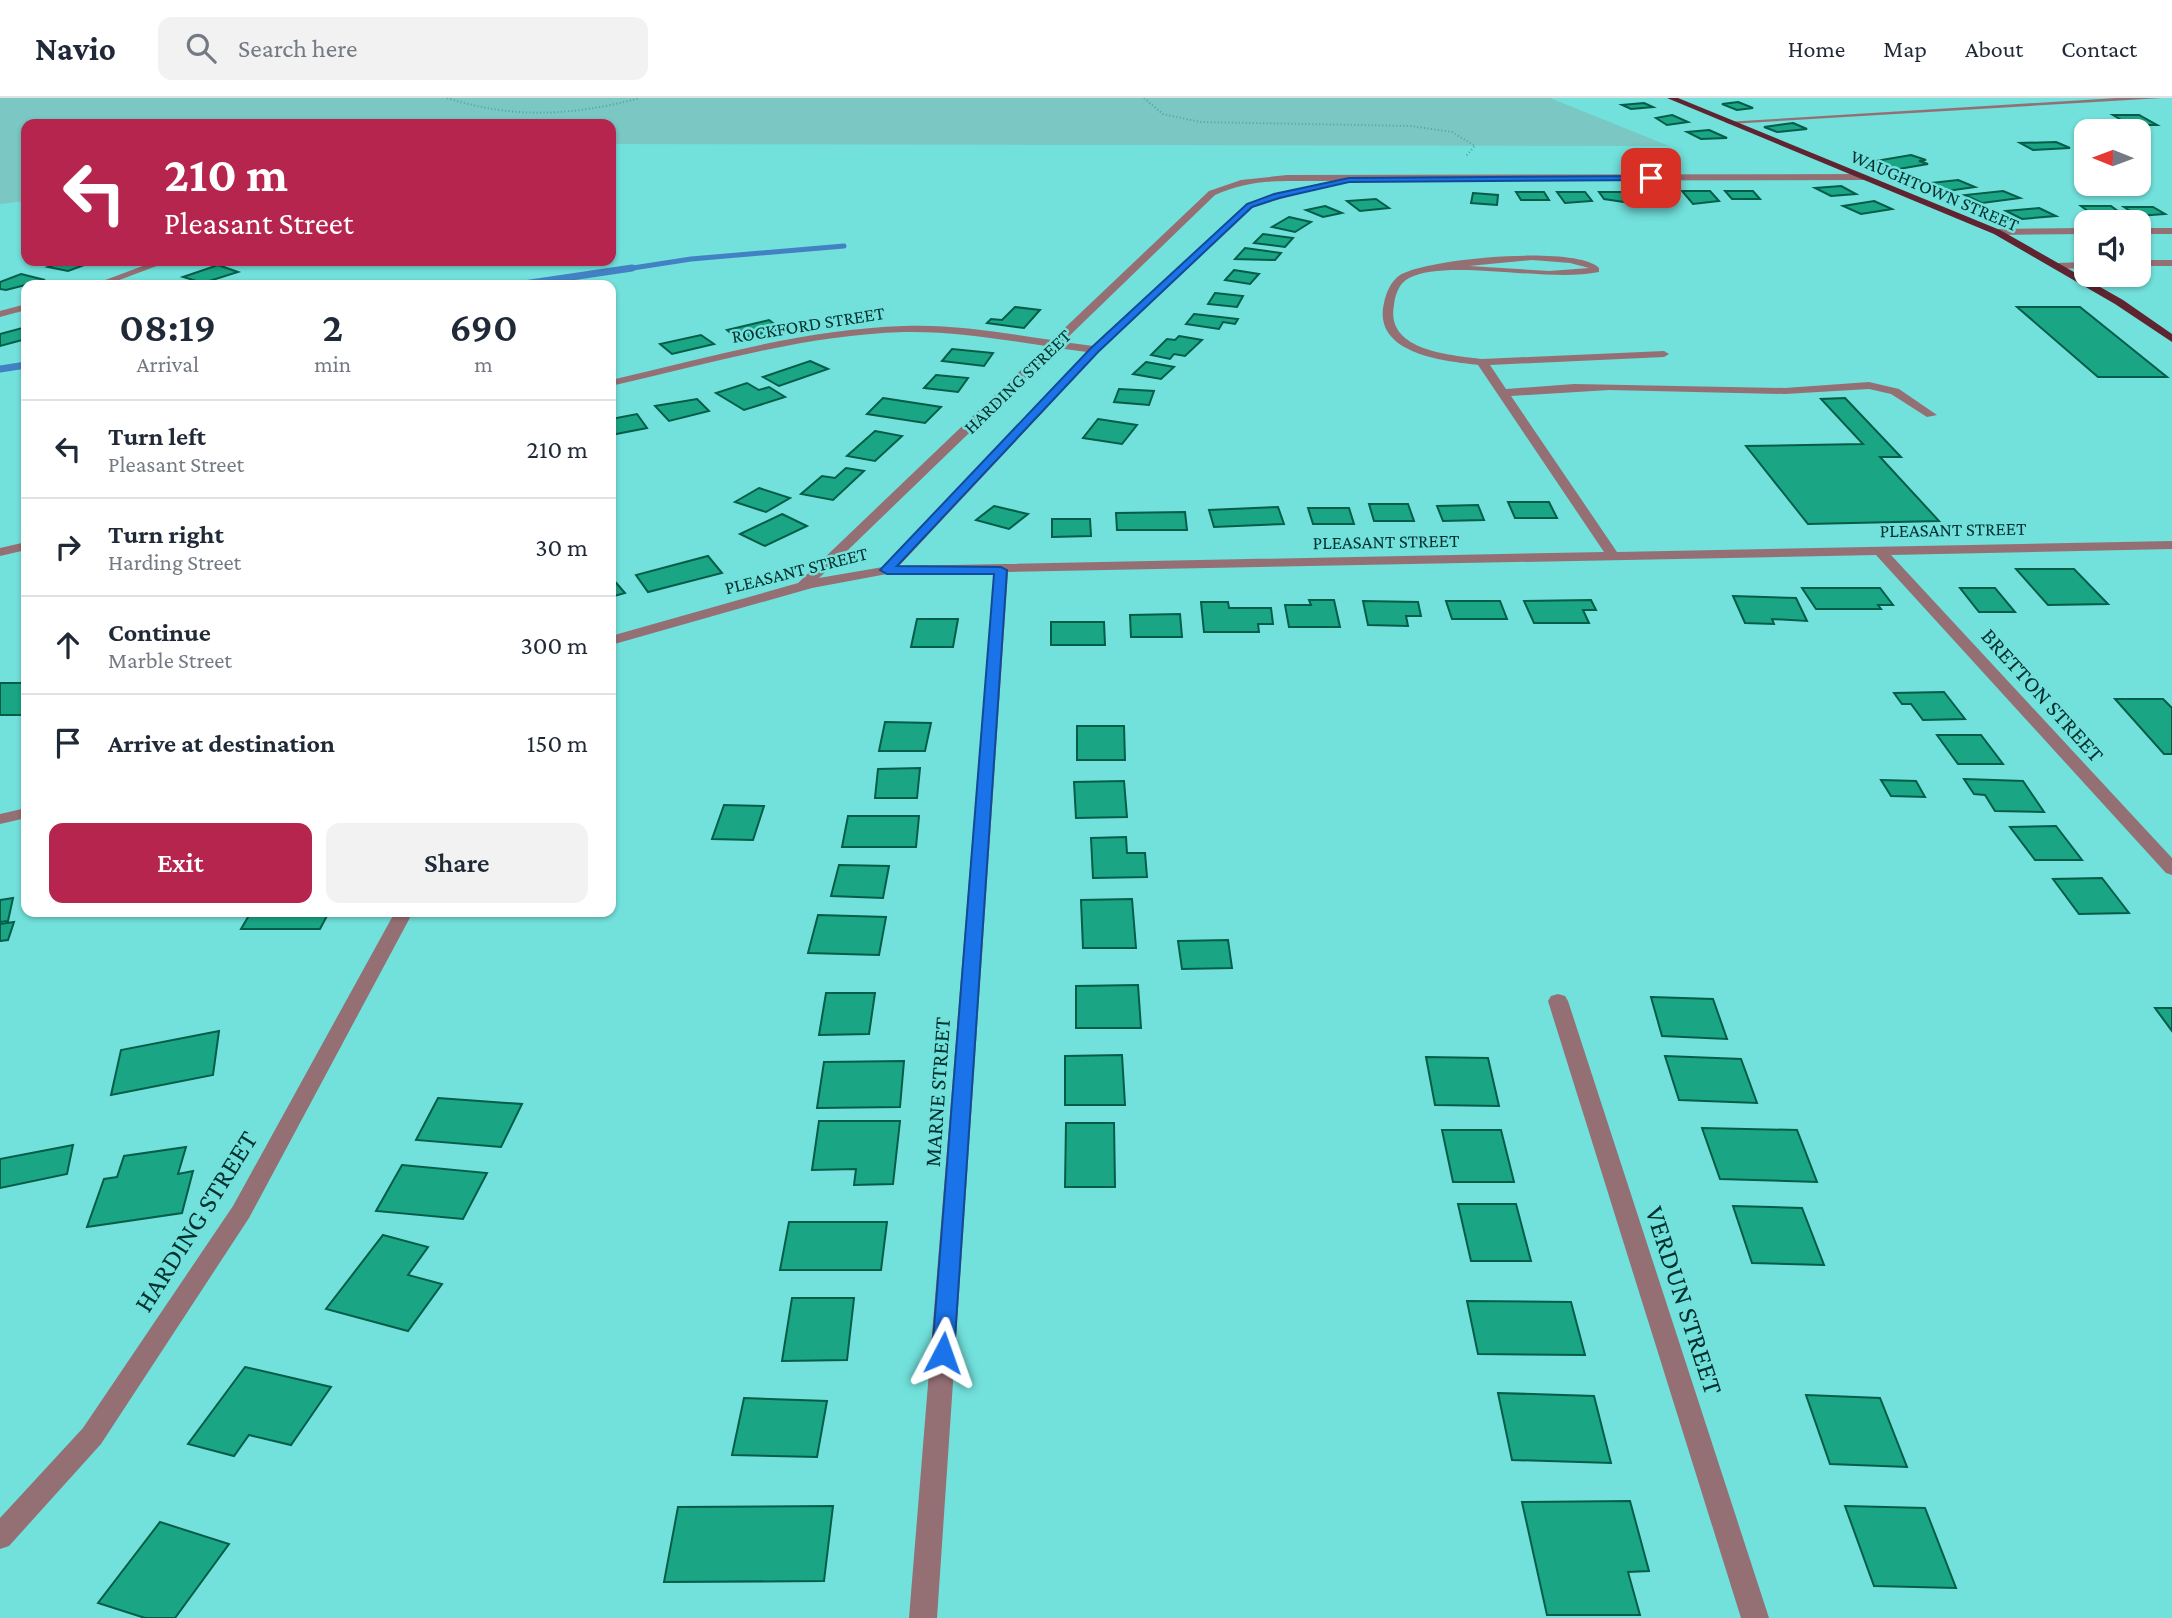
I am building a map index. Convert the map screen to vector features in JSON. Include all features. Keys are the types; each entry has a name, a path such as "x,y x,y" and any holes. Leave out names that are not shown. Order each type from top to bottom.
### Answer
{"main road":[{"name":"WAUGHTOWN STREET","path":"1671,98 1997,232 2119,302 2172,339"}],"street":[{"path":"1729,122 2158,98"},
{"path":"1236,183 1262,179 1863,177"},
{"name":"HARDING STREET","path":"887,570 1095,350 1250,205 1276,196 1349,180"},
{"path":"1236,183 1276,196"},
{"name":"HARDING STREET","path":"802,587 1212,193 1236,183"},
{"path":"2151,231 2172,231"},
{"path":"1997,232 2074,232"},
{"path":"1434,269 1552,276 1595,270 1590,264 1546,257 1503,259 1434,269 1405,276 1396,284 1387,306 1391,329 1417,352 1482,362 1664,354"},
{"path":"2151,263 2172,262"},
{"path":"2057,266 2074,265"},
{"path":"111,280 151,266"},
{"path":"0,314 21,308"},
{"name":"ROCKFORD STREET","path":"616,382 770,347 875,331 926,329 1095,350"},
{"path":"1482,362 1614,557"},
{"path":"1504,393 1557,386 1647,385 1796,391 1878,386 1896,390 1931,415"},
{"name":"PLEASANT STREET","path":"616,640 802,587 887,570 1001,570 2172,545"},
{"path":"0,552 21,548"},
{"name":"BRETTON STREET","path":"1881,551 2172,869"},
{"name":"MARNE STREET","path":"923,1618 1001,570"},
{"path":"0,819 21,814"},
{"name":"HARDING STREET","path":"0,1537 92,1436 241,1212 401,917"},
{"name":"VERDUN STREET","path":"1558,1001 1755,1618"}],"path":[{"path":"447,98 493,112 535,116 578,113 640,98"},
{"path":"1144,98 1150,108 1197,118 1366,120"},
{"path":"1434,123 1470,139"}],"shaded area":[{"path":"0,98 1550,98 1669,146 616,144 616,119 21,119 21,202 0,204"}],"building":[{"path":"1738,102 1753,108 1737,110 1722,104"},
{"path":"1644,103 1653,107 1631,109 1622,105"},
{"path":"1672,115 1688,122 1667,125 1656,118"},
{"path":"2113,115 2139,115 2146,119 2120,119"},
{"path":"1793,123 1807,129 1777,132 1764,127"},
{"path":"1709,130 1727,138 1701,139 1687,132"},
{"path":"2056,142 2070,148 2033,150 2020,143"},
{"path":"1911,155 1926,160 1919,161 1928,164 1893,170 1870,162"},
{"path":"1958,180 1975,187 1947,191 1930,183"},
{"path":"1841,186 1856,194 1831,196 1815,188"},
{"path":"1682,191 1710,191 1719,201 1693,204"},
{"path":"1725,191 1753,191 1760,199 1732,199"},
{"path":"2003,191 2020,198 1982,203 1965,195"},
{"path":"1516,192 1544,192 1549,200 1521,200"},
{"path":"1557,192 1585,192 1592,201 1565,203"},
{"path":"1599,192 1629,192 1637,204 1604,199"},
{"path":"1641,192 1669,192 1676,199 1647,199"},
{"path":"1473,193 1498,195 1497,205 1471,203"},
{"path":"1376,199 1389,208 1360,211 1347,201"},
{"path":"1874,201 1892,209 1861,214 1843,206"},
{"path":"1325,206 1342,213 1323,217 1306,210"},
{"path":"2081,206 2111,206 2116,210 2086,210"},
{"path":"2124,207 2153,207 2165,214 2151,215 2151,210 2129,210"},
{"path":"2039,208 2056,216 2022,219 2006,211"},
{"path":"1289,217 1311,222 1295,232 1272,227"},
{"path":"1263,234 1293,238 1285,247 1254,243"},
{"path":"1245,248 1281,253 1275,260 1235,259"},
{"path":"51,266 82,266 68,271 48,267"},
{"path":"215,266 238,272 213,280 183,277"},
{"path":"1234,270 1259,274 1250,284 1225,280"},
{"path":"21,274 45,280 21,280 21,286 6,290 0,289 0,282"},
{"path":"1215,293 1243,296 1237,307 1208,304"},
{"path":"1015,307 1040,310 1024,328 987,323 991,319 1002,320"},
{"path":"2017,307 2080,307 2167,377 2098,377"},
{"path":"1194,314 1238,319 1235,324 1223,322 1219,329 1186,324"},
{"path":"769,320 781,329 738,339 727,330"},
{"path":"21,328 21,340 0,346 0,334"},
{"path":"701,335 714,344 672,354 660,344"},
{"path":"1179,336 1202,340 1185,356 1174,354 1170,359 1151,355 1167,339 1175,340"},
{"path":"952,349 993,353 984,366 942,361"},
{"path":"810,361 828,369 779,386 763,377"},
{"path":"1146,362 1174,367 1161,379 1133,374"},
{"path":"936,375 968,378 958,392 924,388"},
{"path":"747,383 759,390 769,387 785,397 744,410 716,393"},
{"path":"1119,389 1154,391 1149,405 1114,402"},
{"path":"883,398 941,407 925,423 867,414"},
{"path":"1845,398 1901,457 1880,457 1939,521 1808,524 1746,446 1863,444 1821,399"},
{"path":"697,399 709,411 669,421 655,406"},
{"path":"637,414 647,428 616,434 616,418"},
{"path":"1098,419 1137,425 1122,444 1083,438"},
{"path":"875,431 902,436 875,461 847,456"},
{"path":"846,468 864,471 833,500 801,494 822,476 835,478"},
{"path":"759,488 790,498 766,512 735,502"},
{"path":"1508,502 1549,502 1557,518 1515,518"},
{"path":"1369,504 1408,504 1414,521 1374,521"},
{"path":"1478,505 1484,520 1443,521 1437,506"},
{"path":"994,506 1028,514 1009,529 976,520"},
{"path":"1278,507 1284,524 1214,527 1209,510"},
{"path":"1308,508 1349,508 1354,524 1313,524"},
{"path":"1185,512 1187,530 1117,530 1116,513"},
{"path":"782,514 807,526 765,546 740,534"},
{"path":"1052,519 1090,519 1091,536 1052,537"},
{"path":"708,556 722,573 648,592 636,575"},
{"path":"2016,569 2074,569 2108,604 2048,605"},
{"path":"616,583 625,593 616,596"},
{"path":"1802,588 1880,588 1893,605 1878,605 1881,609 1816,609"},
{"path":"1960,588 1995,588 2015,612 1979,612"},
{"path":"1733,596 1796,598 1807,621 1772,619 1774,624 1745,623"},
{"path":"1309,600 1334,600 1340,627 1289,627 1285,605 1311,605"},
{"path":"1591,600 1596,610 1583,610 1589,623 1534,623 1524,601"},
{"path":"1363,601 1418,602 1421,616 1406,616 1408,626 1368,625"},
{"path":"1446,601 1500,601 1507,619 1452,619"},
{"path":"1201,602 1228,602 1229,608 1271,608 1273,624 1258,624 1259,632 1204,632"},
{"path":"1180,614 1182,637 1131,637 1130,615"},
{"path":"917,619 958,619 953,647 911,647"},
{"path":"1051,622 1104,622 1105,645 1051,645"},
{"path":"0,683 21,683 21,715 0,715"},
{"path":"1944,692 1965,719 1923,720 1911,704 1902,704 1894,693"},
{"path":"2115,699 2163,699 2172,708 2172,754 2164,754"},
{"path":"885,722 931,723 925,751 879,751"},
{"path":"1077,726 1124,726 1125,760 1077,760"},
{"path":"1937,735 1981,735 2003,764 1958,764"},
{"path":"920,768 917,798 875,798 878,769"},
{"path":"1964,779 2023,781 2044,812 1995,811 1985,795 1974,794"},
{"path":"1881,780 1916,781 1925,797 1891,796"},
{"path":"1124,781 1127,817 1076,818 1074,782"},
{"path":"724,805 764,806 753,840 712,839"},
{"path":"848,816 919,816 916,847 842,847"},
{"path":"2056,826 2082,860 2035,860 2010,827"},
{"path":"1126,837 1127,853 1145,853 1147,877 1093,878 1091,838"},
{"path":"839,865 889,866 883,898 831,896"},
{"path":"2102,878 2129,913 2079,914 2053,879"},
{"path":"13,898 8,921 0,922 0,900"},
{"path":"1132,899 1136,948 1083,948 1081,900"},
{"path":"818,915 886,917 879,955 808,953"},
{"path":"248,917 326,917 320,929 241,929"},
{"path":"14,922 8,940 0,941 0,924"},
{"path":"1228,940 1232,968 1182,969 1178,941"},
{"path":"1138,985 1141,1028 1076,1028 1076,986"},
{"path":"826,993 875,993 869,1034 819,1035"},
{"path":"1651,997 1713,999 1727,1039 1662,1036"},
{"path":"2155,1008 2172,1008 2172,1031"},
{"path":"219,1031 213,1075 111,1095 121,1050"},
{"path":"1122,1055 1125,1105 1065,1105 1065,1056"},
{"path":"1665,1056 1741,1059 1757,1103 1679,1100"},
{"path":"1426,1057 1488,1058 1499,1106 1435,1105"},
{"path":"904,1061 900,1107 817,1108 824,1062"},
{"path":"438,1098 522,1104 501,1147 416,1140"},
{"path":"819,1121 900,1121 893,1184 854,1185 856,1169 812,1170"},
{"path":"1066,1123 1114,1123 1115,1187 1065,1187"},
{"path":"1702,1128 1797,1130 1817,1182 1720,1179"},
{"path":"1442,1130 1501,1130 1514,1182 1453,1182"},
{"path":"73,1145 67,1174 0,1188 0,1159"},
{"path":"186,1147 178,1174 193,1171 182,1213 87,1227 104,1179 117,1177 124,1156"},
{"path":"402,1165 487,1173 463,1219 376,1211"},
{"path":"1458,1204 1516,1204 1531,1261 1471,1261"},
{"path":"1733,1206 1802,1208 1824,1265 1752,1263"},
{"path":"789,1222 887,1222 881,1270 780,1270"},
{"path":"383,1235 428,1247 408,1275 442,1284 408,1331 326,1309"},
{"path":"792,1298 854,1298 847,1360 782,1361"},
{"path":"1467,1301 1571,1302 1585,1355 1478,1354"},
{"path":"245,1367 331,1387 291,1445 249,1435 234,1456 188,1444"},
{"path":"1498,1393 1594,1396 1611,1463 1512,1460"},
{"path":"1806,1395 1880,1398 1907,1467 1830,1464"},
{"path":"744,1398 827,1401 817,1457 732,1455"},
{"path":"1630,1501 1649,1571 1628,1572 1640,1615 1547,1615 1522,1502"},
{"path":"833,1506 824,1581 664,1582 678,1507"},
{"path":"1845,1506 1925,1508 1956,1588 1874,1586"},
{"path":"160,1522 229,1544 175,1618 145,1618 98,1603"}],"waterway":[{"path":"620,270 691,259 844,246"},
{"path":"551,280 632,268"},
{"path":"0,369 21,366"}],"route":[{"path":"943,1353 1001,570 887,570 1095,350 1250,205 1276,196 1349,180 1651,178"}]}
